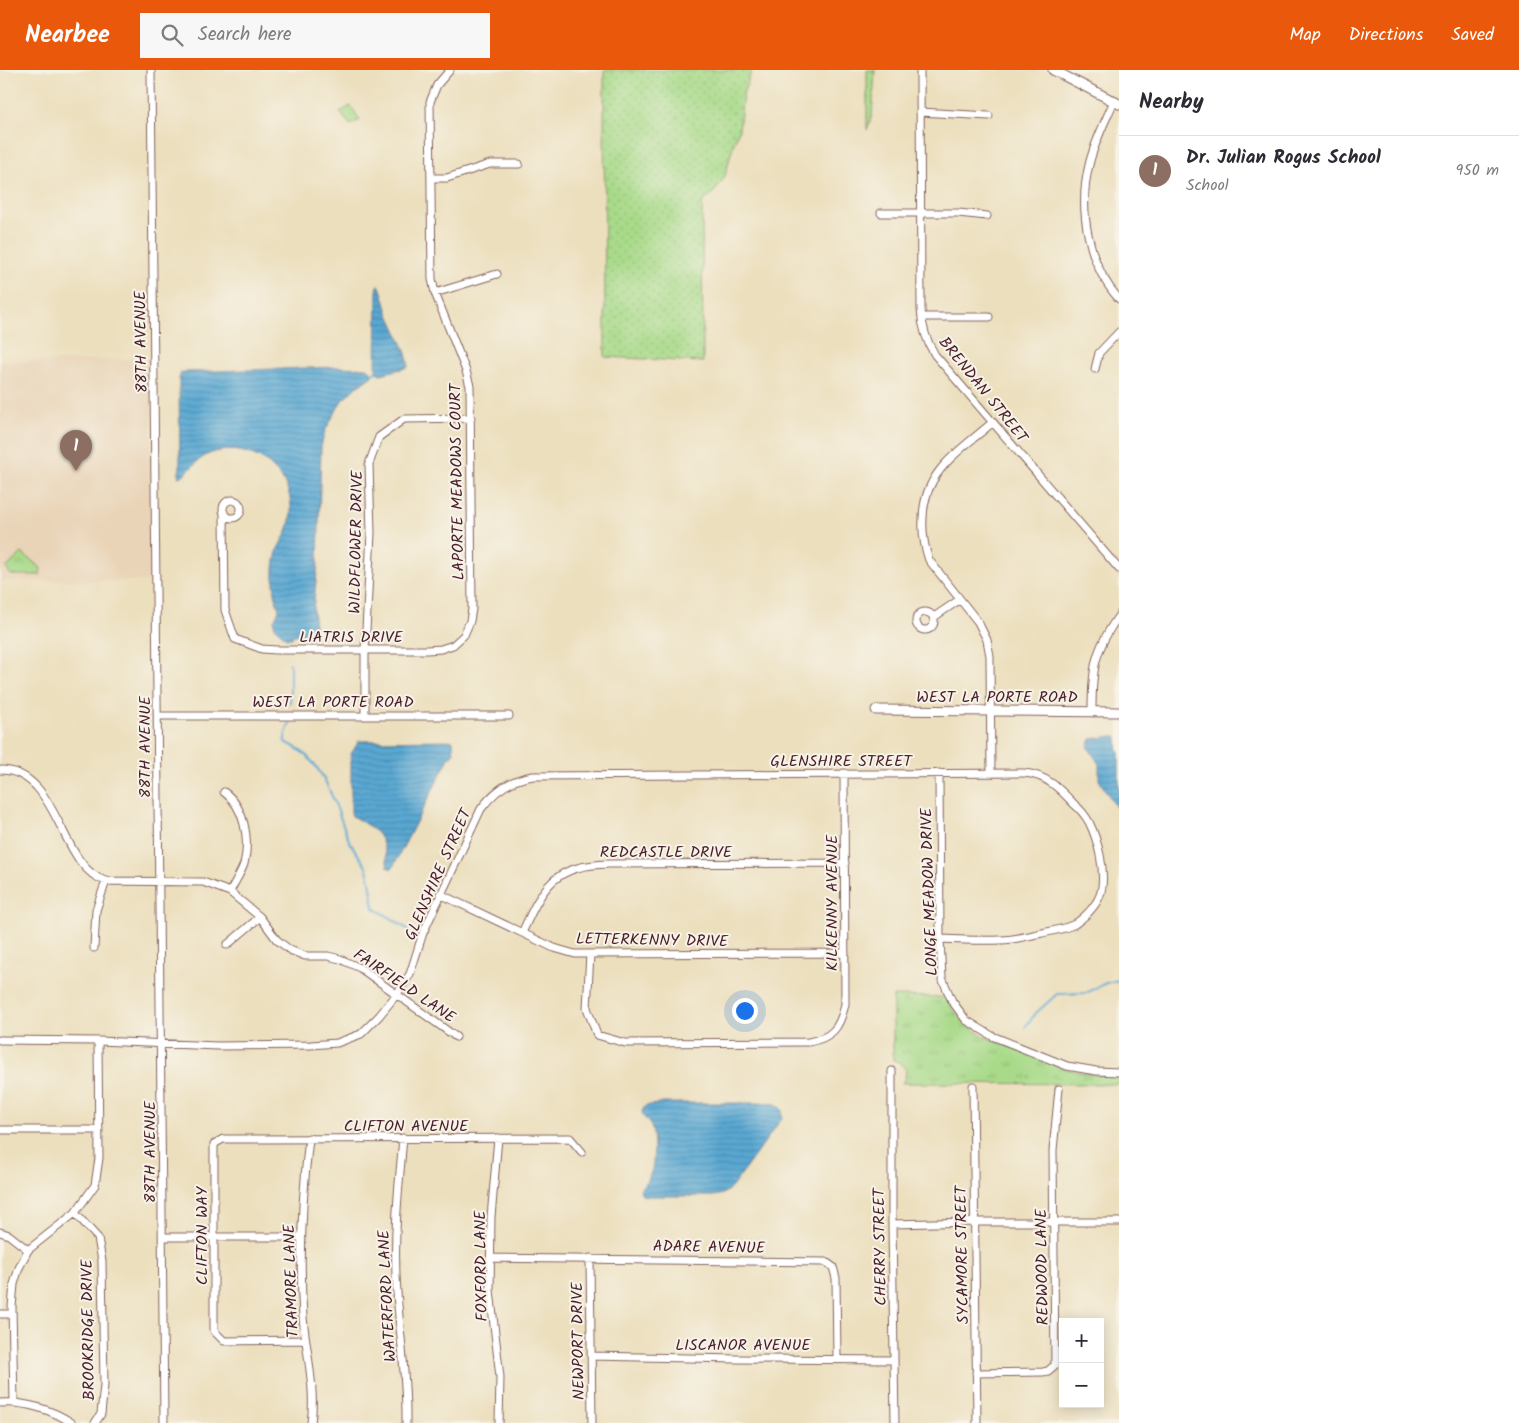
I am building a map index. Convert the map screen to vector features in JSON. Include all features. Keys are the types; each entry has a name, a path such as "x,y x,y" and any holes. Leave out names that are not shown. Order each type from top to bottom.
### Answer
{"street":[{"name":"88TH AVENUE","path":"151,70 162,1043 164,1423"},
{"name":"LAPORTE MEADOWS COURT","path":"450,70 437,86 430,102 432,279 435,293 468,377 471,418 472,609 470,621 464,635"},
{"name":"BRENDAN STREET","path":"920,70 922,318 924,332 935,356 1119,569"},
{"path":"1053,70 1117,102 1096,144 1089,165 1085,191 1085,214 1089,238 1095,257 1104,276 1119,298"},
{"path":"920,112 990,116"},
{"path":"431,178 447,178 490,164 518,164"},
{"path":"881,213 987,216"},
{"path":"435,293 496,274"},
{"path":"922,318 989,317"},
{"path":"1095,369 1099,353 1119,332"},
{"name":"WILDFLOWER DRIVE","path":"365,716 371,533 369,464 379,437 404,419 471,418"},
{"path":"991,773 990,656 987,640 978,622 929,560 923,537 925,501 929,486 940,470 993,422"},
{"name":"LIATRIS DRIVE","path":"224,514 225,610 235,639 262,649 276,650 427,650 441,649 453,645 464,635"},
{"path":"934,617 959,600"},
{"path":"1092,712 1094,663 1104,637 1119,615"},
{"name":"WEST LA PORTE ROAD","path":"876,710 1119,712"},
{"name":"WEST LA PORTE ROAD","path":"158,716 508,716"},
{"path":"0,770 8,770 29,780 44,794 71,846 88,870 106,881 96,910 94,948"},
{"name":"LONGE MEADOW DRIVE","path":"939,773 942,978 952,1000 966,1020 992,1036 1067,1066 1096,1072 1119,1072"},
{"name":"GLENSHIRE STREET","path":"0,1040 98,1041 218,1046 337,1043 361,1034 380,1016 397,994 415,962 423,933 481,809 492,795 502,787 522,778 539,776 1024,773 1036,775 1055,784 1078,807 1089,822 1101,862 1101,893 1089,913 1074,924 1059,930 1002,940 940,939"},
{"name":"KILKENNY AVENUE","path":"590,954 587,1008 597,1035 625,1043 808,1042 821,1040 835,1030 842,1018 845,1004 844,774"},
{"path":"224,792 232,798 242,817 246,837 244,864 230,892"},
{"name":"REDCASTLE DRIVE","path":"522,933 538,898 545,888 564,873 582,866 619,864 845,864"},
{"name":"FAIRFIELD LANE","path":"106,881 203,882 230,892 260,917 277,940 290,950 306,956 340,958 360,968 456,1037"},
{"name":"LETTERKENNY DRIVE","path":"440,894 562,951 575,954 845,953"},
{"path":"227,944 260,917"},
{"path":"14,1402 12,1314 14,1284 19,1268 28,1250 75,1213 95,1185 99,1158 98,1041"},
{"name":"CHERRY STREET","path":"892,1071 895,1423"},
{"name":"SYCAMORE STREET","path":"973,1086 977,1423"},
{"name":"REDWOOD LANE","path":"976,1373 1043,1372 1048,1371 1055,1365 1053,1150 1059,1089"},
{"path":"0,1130 99,1130"},
{"name":"TRAMORE LANE","path":"309,1138 301,1237 301,1282 305,1340 313,1408 311,1423"},
{"name":"WATERFORD LANE","path":"403,1138 396,1226 396,1273 399,1330 406,1393 406,1423"},
{"name":"FOXFORD LANE","path":"498,1138 490,1218 490,1290 500,1377 499,1423"},
{"name":"CLIFTON AVENUE","path":"223,1139 570,1138 582,1152"},
{"name":"CLIFTON WAY","path":"223,1139 214,1144 214,1331 224,1341 305,1340"},
{"name":"BROOKRIDGE DRIVE","path":"75,1213 98,1238 102,1261 104,1385 101,1414 95,1423"},
{"path":"892,1224 1119,1222"},
{"path":"0,1232 9,1235 28,1250"},
{"path":"163,1237 301,1237"},
{"name":"ADARE AVENUE","path":"490,1258 826,1262 833,1267 836,1278 837,1359"},
{"name":"NEWPORT DRIVE","path":"590,1258 592,1423"},
{"path":"0,1314 12,1314"},
{"name":"LISCANOR AVENUE","path":"591,1356 894,1360"},
{"path":"0,1402 14,1402 60,1415 72,1423"}],"shaded area":[{"path":"152,359 151,584 149,581 0,581 0,362"}],"green space":[{"path":"604,70 752,70 743,94 739,130 725,176 716,190 702,203 703,362 605,357"},
{"path":"867,70 875,70 872,115 867,130"},
{"path":"351,106 360,120 350,125 340,112"},
{"path":"22,553 41,568 40,575 11,575 6,568"},
{"path":"893,996 946,997 954,1010 969,1027 988,1038 1041,1060 1078,1072 1119,1076 1119,1084 902,1083 906,1070 899,1062 893,1060"}],"water":[{"path":"378,285 380,286 408,362 408,367 381,374 376,372"},
{"path":"339,367 367,368 371,371 372,376 354,389 341,402 325,431 321,447 318,563 313,610 315,627 307,634 293,635 292,638 286,638 276,629 274,624 279,609 274,589 274,572 275,558 286,534 290,519 290,497 286,486 274,468 265,461 254,455 236,451 210,453 199,460 182,476 178,477 180,467 179,379 181,373 184,372"},
{"path":"1116,736 1119,751 1119,812 1099,780 1099,764 1088,747 1091,739"},
{"path":"359,741 453,741 454,753 449,758 393,867 390,869 379,836 375,831 352,816 351,754"},
{"path":"663,1103 771,1103 778,1105 782,1110 782,1118 732,1187 723,1194 714,1196 646,1196 642,1195 640,1190 651,1173 654,1138 651,1127 642,1111 645,1106"}],"waterway":[{"path":"372,374 376,372"},
{"path":"290,663 290,703"},
{"path":"290,722 285,742 299,749 310,759 326,782 350,842 366,867 374,908 410,931"},
{"path":"1025,1027 1036,1013 1057,994 1086,993 1106,983 1119,980"}],"place":[{"name":"Dr. Julian Rogus School","path":"76,471"}]}
